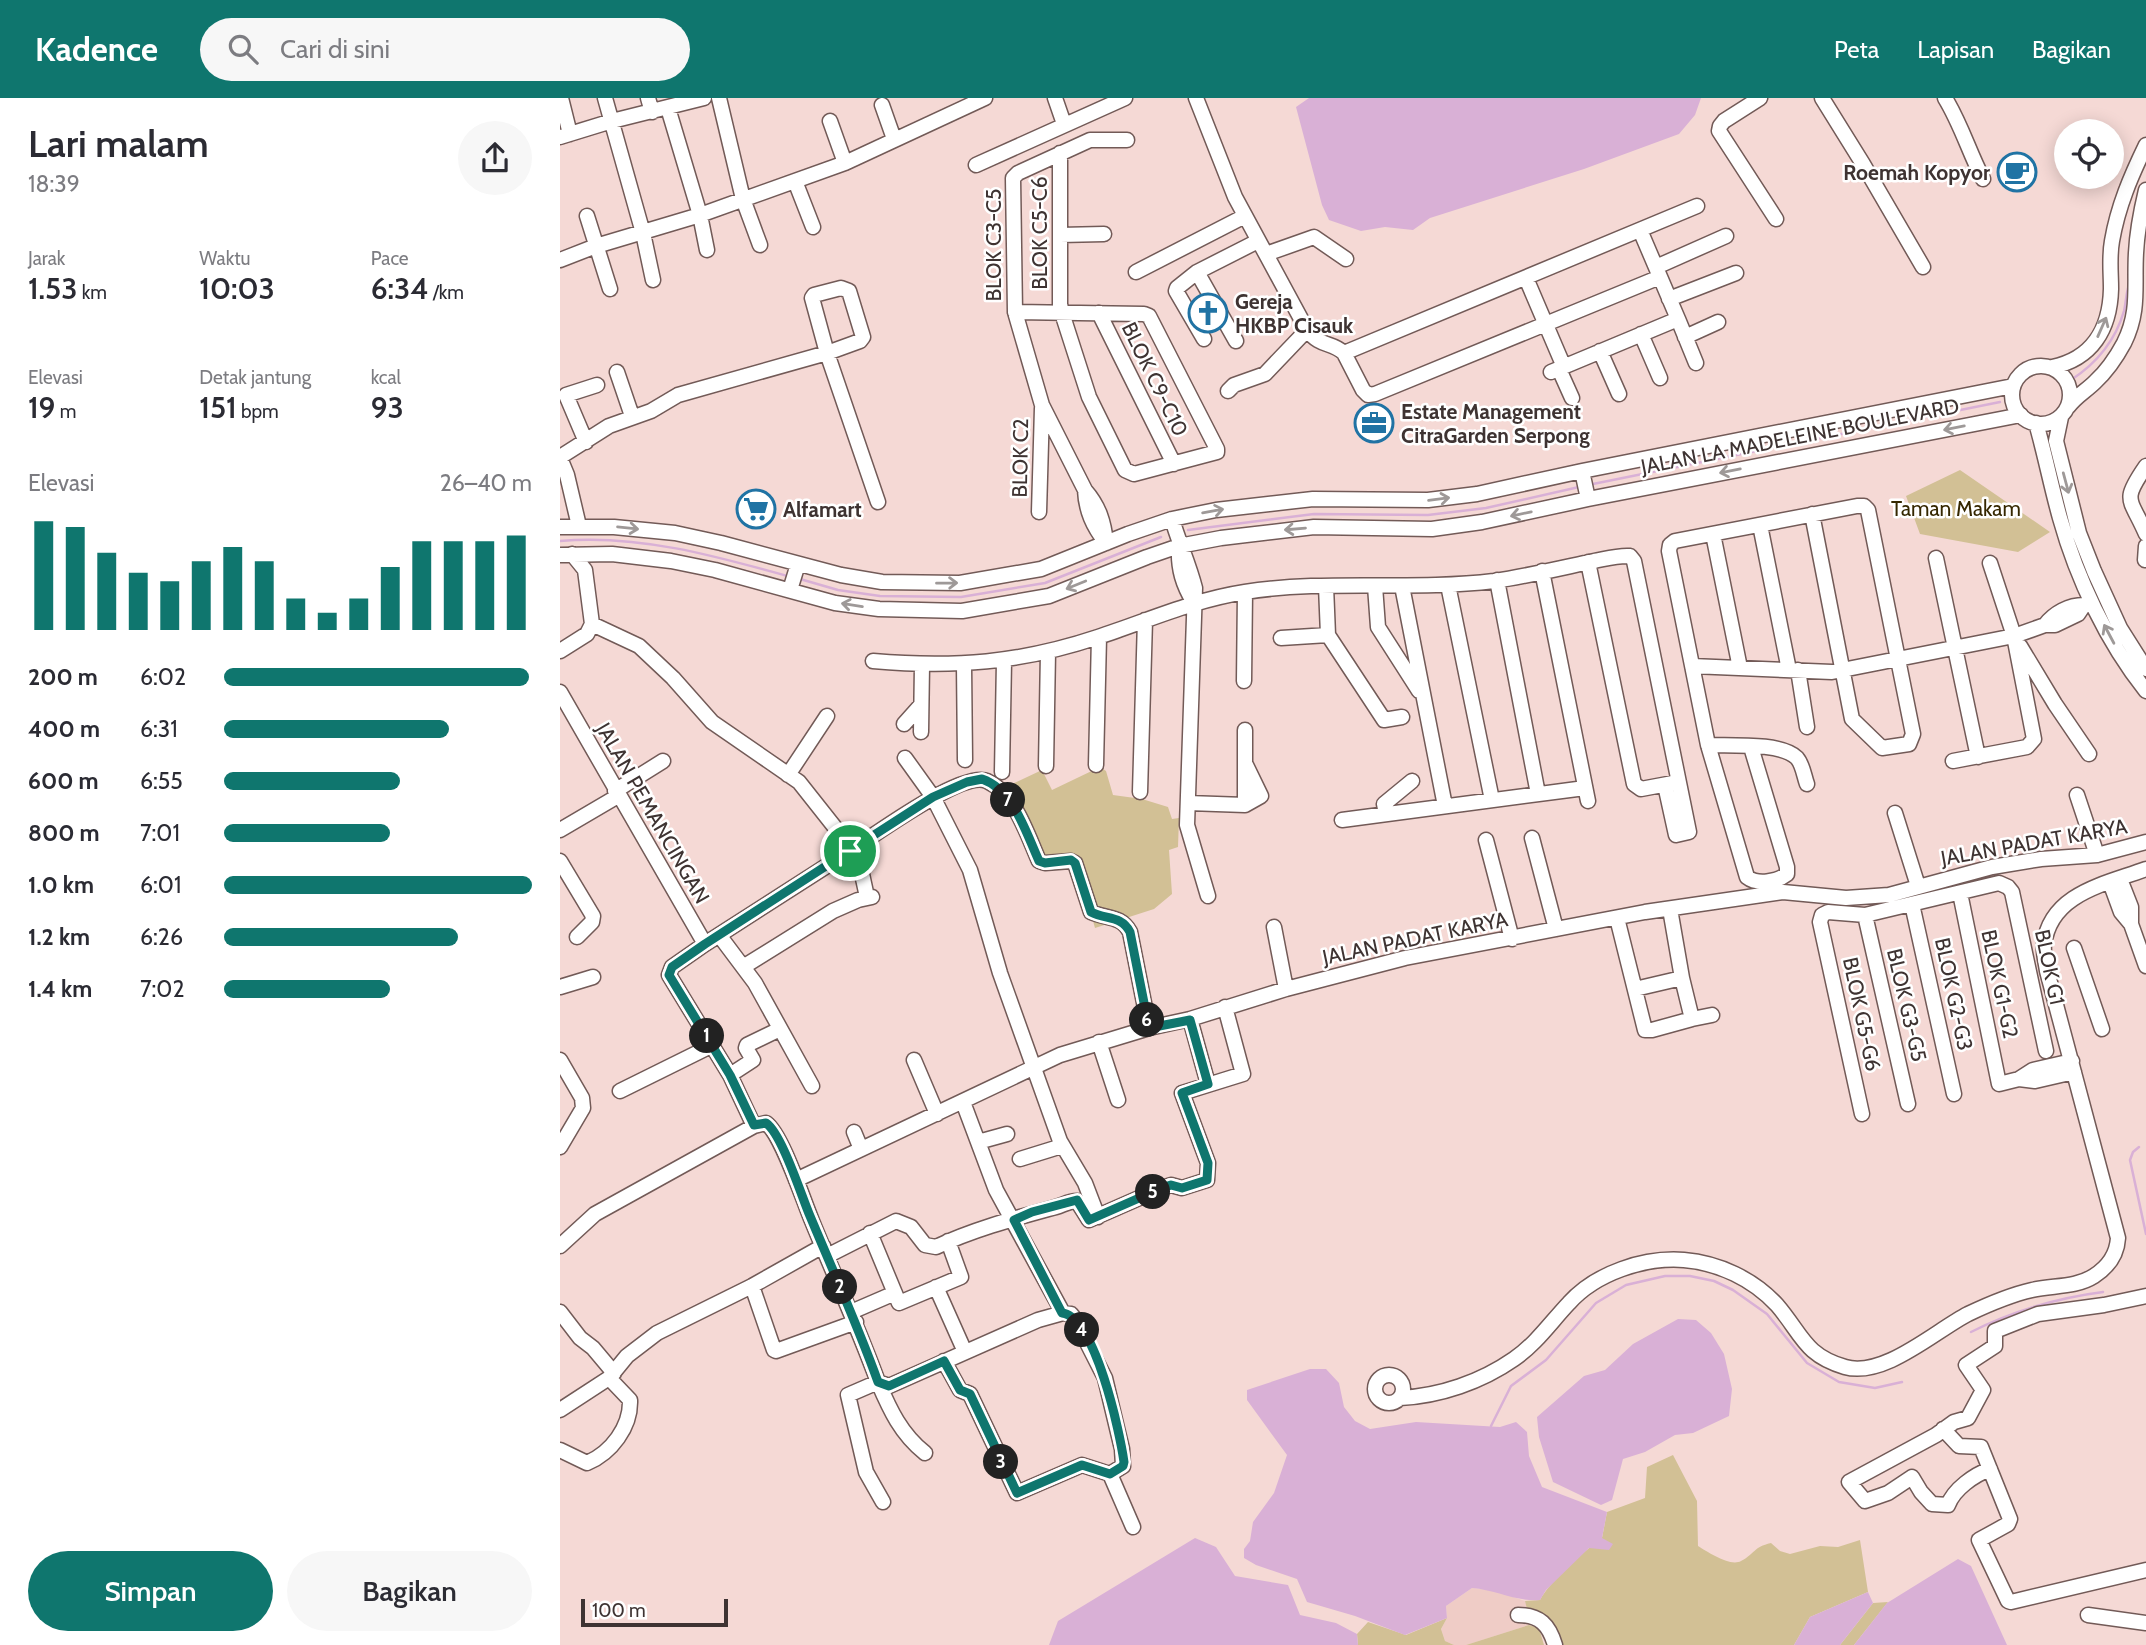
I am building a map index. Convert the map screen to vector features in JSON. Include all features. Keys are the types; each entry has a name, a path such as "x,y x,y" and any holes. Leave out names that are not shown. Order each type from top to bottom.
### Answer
{"street":[{"path":"561,98 565,136 650,105 668,108 695,99"},
{"path":"605,98 643,233 653,280"},
{"path":"719,98 743,199 760,245"},
{"path":"560,260 596,246 700,215 845,163 985,98"},
{"path":"1055,98 1064,124"},
{"path":"976,165 1125,98"},
{"path":"1196,98 1222,167 1245,216 1307,330 1315,340 1340,349 1345,354 1368,395 1546,326 1726,236"},
{"path":"1760,98 1724,121 1719,131 1776,219"},
{"path":"1822,98 1923,267"},
{"path":"1945,98 1959,122 1983,179"},
{"path":"882,105 894,139"},
{"path":"668,108 700,215 707,250"},
{"path":"831,121 845,163"},
{"path":"1060,153 1090,140 1127,140"},
{"path":"2052,368 2080,358 2092,346 2102,329 2109,309 2109,262 2119,207 2146,145"},
{"name":"BLOK C3-C5","path":"1042,405 1015,312 1013,178 1060,153"},
{"name":"BLOK C5-C6","path":"1060,153 1060,304 1089,397 1125,470 1134,474 1174,464"},
{"path":"795,181 813,228"},
{"path":"2146,190 2139,219 2137,293 2133,318 2124,342 2111,364 2095,382 2077,394 2064,412 2053,422 2036,423 2021,415 2013,402 2013,386 2018,377 2033,366 2052,368 2060,372 2070,388 2064,412 2056,441 2094,600 2120,628 2146,669"},
{"path":"1345,354 1697,206"},
{"path":"587,216 610,289"},
{"path":"1136,272 1245,216"},
{"path":"1640,230 1696,363"},
{"path":"1060,235 1104,234"},
{"path":"1266,254 1314,237 1346,259"},
{"path":"1204,339 1176,291 1197,272 1258,240"},
{"path":"1197,272 1236,341"},
{"path":"1670,299 1736,273"},
{"path":"1526,278 1546,326 1558,369 1572,398"},
{"path":"570,526 567,475 560,458 609,426 651,411 678,395 827,353 860,341 863,337 849,291 841,288 812,296 827,353 878,502"},
{"path":"1015,312 1144,314 1152,319 1217,449 1215,454 1174,464"},
{"name":"BLOK C9-C10","path":"1099,313 1174,464"},
{"path":"1558,369 1678,319"},
{"path":"1685,337 1718,322"},
{"path":"1228,391 1265,374 1307,330"},
{"path":"1641,334 1660,379"},
{"path":"1601,351 1619,394"},
{"path":"617,372 632,416"},
{"path":"586,442 566,395 597,385"},
{"name":"JALAN LA MADELEINE BOULEVARD","path":"570,526 675,533 841,575 882,582 960,583 1041,569 1105,542 1172,519 1216,510 1313,499 1428,500 1477,494 2013,386"},
{"path":"1042,405 1084,490 1086,507 1095,529 1105,542"},
{"name":"BLOK C2","path":"1039,512 1042,405"},
{"name":"JALAN LA MADELEINE BOULEVARD","path":"566,554 612,554 671,561 835,603 879,609 962,611 1049,596 1179,546 1221,538 1314,527 1432,529 1482,522 2021,415"},
{"path":"2036,423 2072,555 2115,645 2146,691"},
{"path":"2145,470 2131,487 2129,496 2130,505 2146,534"},
{"path":"1582,471 1588,499"},
{"path":"1751,747 1787,867 1787,874 1781,879 1756,882 1747,877 1708,745 1669,551 1670,545 1675,541 1812,514 1857,506 1864,506 1868,510 1913,740 1909,744 1885,749 1852,719 1812,514"},
{"path":"1172,519 1185,589 1194,603 1187,825 1208,896"},
{"path":"1760,524 1807,727"},
{"path":"1713,534 1740,668"},
{"path":"560,650 587,634 592,624 585,570 566,554"},
{"path":"873,661 964,665 1004,661 1099,637 1194,603 1245,592 1326,586 1448,585 1497,580 1588,562 1625,555 1634,561 1672,784 1641,789 1634,784 1588,562"},
{"path":"1936,558 1978,757"},
{"path":"1953,761 2027,747 2034,739 2014,636 1990,563"},
{"path":"790,590 798,564"},
{"path":"1342,820 1538,794 1586,794 1542,571"},
{"path":"1497,580 1538,794"},
{"path":"1448,585 1492,800"},
{"path":"1326,586 1328,635 1384,720 1402,717"},
{"path":"1375,586 1378,627 1424,698"},
{"path":"1402,586 1445,806"},
{"path":"1244,681 1245,592"},
{"path":"1692,666 1832,672 2014,636 2045,625 2051,616 2074,605 2094,600"},
{"path":"1140,792 1145,620"},
{"path":"592,624 639,646 673,678 712,722 799,782 850,851 862,874 869,897 833,911 743,967"},
{"path":"1281,638 1328,635"},
{"path":"2014,636 2055,704 2090,754"},
{"path":"1096,765 1099,637"},
{"path":"1046,766 1048,652"},
{"path":"1002,772 1004,661"},
{"path":"921,732 922,665"},
{"path":"964,665 965,760"},
{"name":"JALAN PEMANCINGAN","path":"560,692 616,794 705,944"},
{"path":"904,724 921,705"},
{"path":"788,775 827,716"},
{"path":"1188,803 1245,805 1245,730"},
{"path":"1708,745 1778,748 1795,756 1801,764 1807,784"},
{"path":"905,758 933,797 975,883 1000,973 1062,1146 1085,1183 1098,1217"},
{"path":"560,830 663,761"},
{"path":"754,1125 713,1045 669,975 672,967 933,797 974,780 988,782 1000,790 1020,818 1039,861 1045,863 1071,860 1075,863 1091,912 1121,920 1130,932 1149,1028"},
{"path":"1386,814 1384,804 1412,781"},
{"path":"2077,795 2096,855"},
{"path":"1895,813 1918,886"},
{"path":"1532,838 1556,929"},
{"path":"1486,840 1512,939"},
{"name":"JALAN PADAT KARYA","path":"796,1180 1060,1055 1149,1028 1190,1020 1286,989 1421,954 1617,918 1783,892 1858,898 1889,895 1992,867 2048,858 2096,855 2146,842"},
{"path":"560,860 593,916 592,922 577,937"},
{"path":"1400,1398 1458,1387 1487,1376 1515,1359 1540,1337 1571,1300 1594,1282 1623,1268 1651,1262 1681,1260 1710,1264 1735,1274 1759,1287 1768,1296 1810,1350 1828,1361 1849,1368 1868,1368 1893,1360 1967,1315 2005,1297 2035,1289 2077,1284 2093,1277 2107,1266 2117,1250 2118,1238 2047,971 2043,946 2050,924 2065,903 2084,890 2146,869"},
{"path":"2115,880 2131,907 2131,924 2146,966"},
{"name":"BLOK G1","path":"1960,893 1999,883 2012,892 2046,1051"},
{"path":"1865,915 1960,893"},
{"name":"BLOK G1-G2","path":"1960,893 1999,1084 2019,1079 2033,1070 2073,1066"},
{"name":"BLOK G2-G3","path":"1912,904 1954,1094"},
{"path":"1670,909 1692,1019"},
{"name":"BLOK G5-G6","path":"1862,1114 1820,922 1822,915 1828,912 1865,915"},
{"name":"BLOK G3-G5","path":"1865,915 1908,1104"},
{"path":"1617,918 1645,1030 1712,1015"},
{"path":"1274,927 1286,989"},
{"path":"719,935 762,994 812,1086"},
{"path":"2074,948 2102,1029"},
{"path":"561,988 593,977"},
{"path":"1635,989 1682,978"},
{"path":"560,1410 612,1375 627,1356 657,1333 825,1251 896,1221 911,1227 925,1245 936,1247 1032,1212 1077,1200 1089,1220 1162,1188 1171,1185 1182,1188 1207,1180 1208,1163 1182,1093 1243,1074 1225,1007"},
{"path":"1190,1020 1208,1084"},
{"path":"730,1075 753,1060 747,1045 780,1029"},
{"path":"1099,1042 1118,1100"},
{"path":"620,1091 713,1045"},
{"path":"914,1059 937,1114"},
{"path":"560,1060 582,1098 583,1108 560,1147"},
{"path":"963,1102 996,1191 1062,1313"},
{"path":"560,1246 595,1214 754,1125 769,1125 796,1180 854,1317 878,1382 904,1433 925,1453"},
{"path":"854,1132 861,1149"},
{"path":"978,1142 1007,1133"},
{"path":"1020,1159 1062,1146"},
{"path":"870,1233 900,1303 961,1277 948,1241"},
{"path":"752,1286 776,1351 854,1317 895,1293"},
{"path":"936,1287 965,1352"},
{"path":"1990,1469 1977,1474 1953,1492 1948,1505 1932,1504 1912,1477 1888,1493 1865,1501 1849,1482 1954,1422 1968,1418 1983,1391 1966,1364 1996,1346 1995,1331 2038,1314 2146,1296"},
{"path":"560,1312 580,1338 593,1348 630,1400 630,1411 619,1436 599,1458 587,1463 560,1450"},
{"path":"883,1502 866,1472 848,1395 878,1382 889,1386 1038,1320 1062,1313 1071,1314 1076,1319 1105,1378 1124,1462 1123,1466 1110,1474"},
{"path":"944,1361 960,1390 970,1394 1016,1492 1082,1465 1110,1474 1133,1528"},
{"path":"1943,1429 1959,1446 1981,1447 2010,1519 2008,1524 1979,1540 2007,1601 2146,1570"},
{"path":"1518,1615 1530,1615 1541,1620 1550,1631 1555,1645"},
{"path":"2088,1615 2146,1623"}],"shaded area":[{"path":"1309,98 1701,98 1695,115 1679,134 1584,169 1430,218 1413,230 1385,227 1361,231 1329,220 1322,205 1296,107"},
{"path":"1678,1319 1696,1320 1711,1333 1724,1354 1732,1389 1729,1416 1693,1433 1675,1435 1645,1452 1623,1459 1612,1500 1601,1505 1553,1482 1539,1437 1537,1417 1584,1376 1605,1370 1633,1344"},
{"path":"1310,1369 1326,1369 1339,1383 1344,1407 1355,1421 1370,1429 1416,1422 1500,1427 1516,1422 1527,1432 1529,1456 1542,1487 1607,1512 1602,1538 1613,1544 1609,1550 1589,1548 1546,1590 1540,1600 1472,1588 1446,1606 1447,1618 1405,1635 1307,1602 1297,1579 1256,1565 1244,1558 1244,1549 1250,1541 1253,1522 1274,1493 1287,1455 1247,1400 1247,1390"},
{"path":"1195,1538 1216,1547 1235,1576 1288,1585 1300,1615 1336,1623 1357,1634 1358,1645 1049,1645 1058,1621"},
{"path":"1958,1559 1971,1566 2007,1645 1854,1645 1887,1603"},
{"path":"1472,1588 1493,1590 1525,1601 1531,1618 1529,1625 1466,1645 1454,1645 1445,1641 1441,1629 1447,1618 1446,1606"},
{"path":"1868,1592 1873,1603 1840,1645 1794,1645 1810,1617"}],"green space":[{"name":"Taman Makam","path":"1960,470 2050,532 2018,552 1920,534 1906,496"},
{"path":"1100,767 1106,771 1113,795 1142,799 1168,807 1172,819 1179,818 1178,847 1169,850 1172,894 1154,909 1095,928 1075,859 1036,862 1008,786 1042,770 1052,790"},
{"path":"1673,1455 1697,1501 1698,1546 1719,1558 1736,1562 1771,1543 1780,1551 1790,1554 1820,1546 1838,1547 1860,1540 1868,1592 1810,1617 1794,1645 1558,1645 1527,1609 1525,1601 1540,1600 1559,1575 1602,1538 1607,1512 1645,1498 1647,1467"},
{"path":"1888,1602 1854,1645 1840,1645 1873,1603"},
{"path":"1447,1618 1441,1629 1445,1641 1454,1645 1358,1645 1357,1634 1368,1622 1406,1635"},
{"path":"1529,1625 1539,1628 1544,1645 1466,1645"}],"waterway":[{"path":"2071,380 2097,359 2110,342 2124,311 2129,285"},
{"path":"1588,485 2000,402"},
{"path":"1188,530 1314,514 1428,515 1486,508 1579,487"},
{"path":"800,579 838,590 880,596 961,597 1045,583 1161,537"},
{"path":"560,541 618,541 677,548 791,577"},
{"path":"2139,1147 2130,1160 2146,1234"},
{"path":"1491,1426 1511,1386 1546,1360 1596,1303 1626,1285 1665,1276 1690,1276 1714,1281 1733,1290 1767,1314 1807,1363 1839,1382 1875,1388 1902,1382"},
{"path":"1971,1332 2035,1306 2103,1292"}],"place":[{"name":"Roemah Kopyor","path":"2017,172"},
{"name":"Gereja HKBP Cisauk","path":"1208,313"},
{"name":"Estate Management CitraGarden Serpong","path":"1374,423"},
{"name":"Alfamart","path":"756,509"}],"route":[{"path":"982,779 1000,790 1020,818 1039,861 1045,863 1071,860 1075,863 1091,912 1121,920 1126,926 1130,932 1149,1028 1190,1020 1208,1084 1182,1093 1208,1163 1207,1180 1182,1188 1171,1185 1162,1188 1089,1220 1077,1200 1032,1212 1014,1220 1062,1313 1071,1314 1076,1319 1105,1378 1124,1462 1123,1466 1110,1474 1082,1465 1017,1493 970,1394 960,1390 944,1361 889,1386 878,1382 856,1322 772,1130 766,1123 754,1125 713,1045 669,975 672,967 705,944 850,851 933,797 967,782 982,779"}]}
